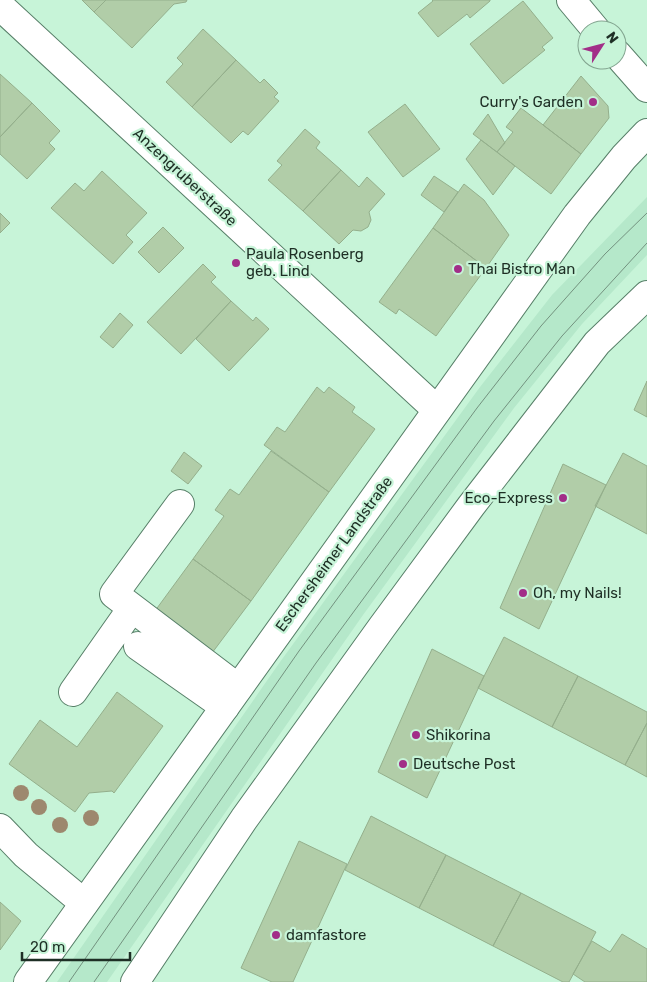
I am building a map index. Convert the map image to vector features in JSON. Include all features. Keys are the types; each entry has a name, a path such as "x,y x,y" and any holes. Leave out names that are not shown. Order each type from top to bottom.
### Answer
{"main road":[{"path":"571,0 588,20"},
{"name":"Anzengruberstraße","path":"0,6 436,410"},
{"path":"627,65 647,88"},
{"name":"Eschersheimer Landstraße","path":"28,982 577,215 624,157 647,133"},
{"path":"135,982 244,819 471,506 597,343 647,295"},
{"path":"180,504 114,594 231,698"},
{"path":"73,692 132,608"},
{"path":"138,646 231,698"},
{"path":"0,828 26,855 84,904"}],"shaded area":[{"path":"647,197 647,255 582,324 514,408 363,615 107,982 57,982 280,662 480,387 552,295"}],"building":[{"path":"82,0 106,0 94,12"},
{"path":"106,0 187,0 186,2 174,4 132,48 94,12"},
{"path":"432,0 490,1 470,18 467,14 438,37 418,13"},
{"path":"523,1 553,38 542,47 545,50 503,84 470,44"},
{"path":"203,29 236,60 192,107 166,82 183,64 177,58"},
{"path":"236,60 260,83 264,79 278,93 274,97 279,101 248,135 243,131 231,143 192,107"},
{"path":"0,74 32,103 0,137"},
{"path":"581,76 608,106 609,118 581,154 543,125"},
{"path":"32,103 60,131 49,143 55,149 27,179 0,154 0,137"},
{"path":"405,104 440,149 403,177 368,132"},
{"path":"521,108 581,154 551,194 497,152 513,132 506,127"},
{"path":"488,114 505,143 497,152 473,134"},
{"path":"305,129 320,142 316,148 341,170 303,211 268,180 282,165 277,161"},
{"path":"481,140 515,166 493,195 466,159"},
{"path":"341,170 359,187 367,177 385,194 369,212 371,220 368,227 361,231 353,230 339,244 303,211"},
{"path":"102,171 147,213 126,235 133,242 113,264 51,208 75,183 84,191"},
{"path":"434,176 458,192 444,212 421,195"},
{"path":"464,184 484,200 509,235 486,268 433,228"},
{"path":"0,213 10,223 0,233"},
{"path":"163,227 184,248 159,273 138,252"},
{"path":"433,228 486,268 436,336 399,309 396,314 379,302"},
{"path":"203,264 216,277 211,282 231,301 181,354 147,322"},
{"path":"231,301 253,321 256,317 269,329 229,371 196,339"},
{"path":"120,313 133,325 113,348 100,337"},
{"path":"647,381 647,417 634,410"},
{"path":"317,387 324,393 329,387 355,407 352,412 375,429 329,492 264,445 277,427 285,432"},
{"path":"271,451 329,492 251,601 193,559 224,516 215,510 230,489 239,495"},
{"path":"184,452 202,466 188,484 171,471"},
{"path":"623,453 647,466 647,534 595,506"},
{"path":"563,464 606,485 539,629 500,608"},
{"path":"193,559 251,601 209,657 152,615"},
{"path":"504,637 578,676 552,727 478,688"},
{"path":"432,649 484,676 427,798 378,772"},
{"path":"578,676 647,712 647,723 625,765 552,727"},
{"path":"117,692 163,726 114,793 112,791 89,793 75,812 9,764 40,720 77,747"},
{"path":"647,723 647,777 625,765"},
{"path":"371,816 446,855 419,908 345,870"},
{"path":"299,841 347,864 293,982 272,982 241,968"},
{"path":"446,855 521,893 493,946 419,908"},
{"path":"521,893 596,932 569,982 563,982 493,946"},
{"path":"0,902 21,921 0,950"},
{"path":"622,934 647,949 647,982 585,982 573,974 592,941 610,952"}],"tram line":[{"path":"69,982 299,651 477,408 541,326 605,254 647,213"},
{"path":"94,982 316,663 494,421 562,336 647,243"}],"place":[{"name":"Curry's Garden","path":"593,102"},
{"name":"Paula Rosenberg geb. Lind","path":"236,263"},
{"name":"Thai Bistro Man","path":"458,269"},
{"name":"Eco-Express","path":"563,498"},
{"name":"Oh, my Nails!","path":"523,593"},
{"name":"Shikorina","path":"416,735"},
{"name":"Deutsche Post","path":"403,764"},
{"name":"damfastore","path":"276,935"}]}
